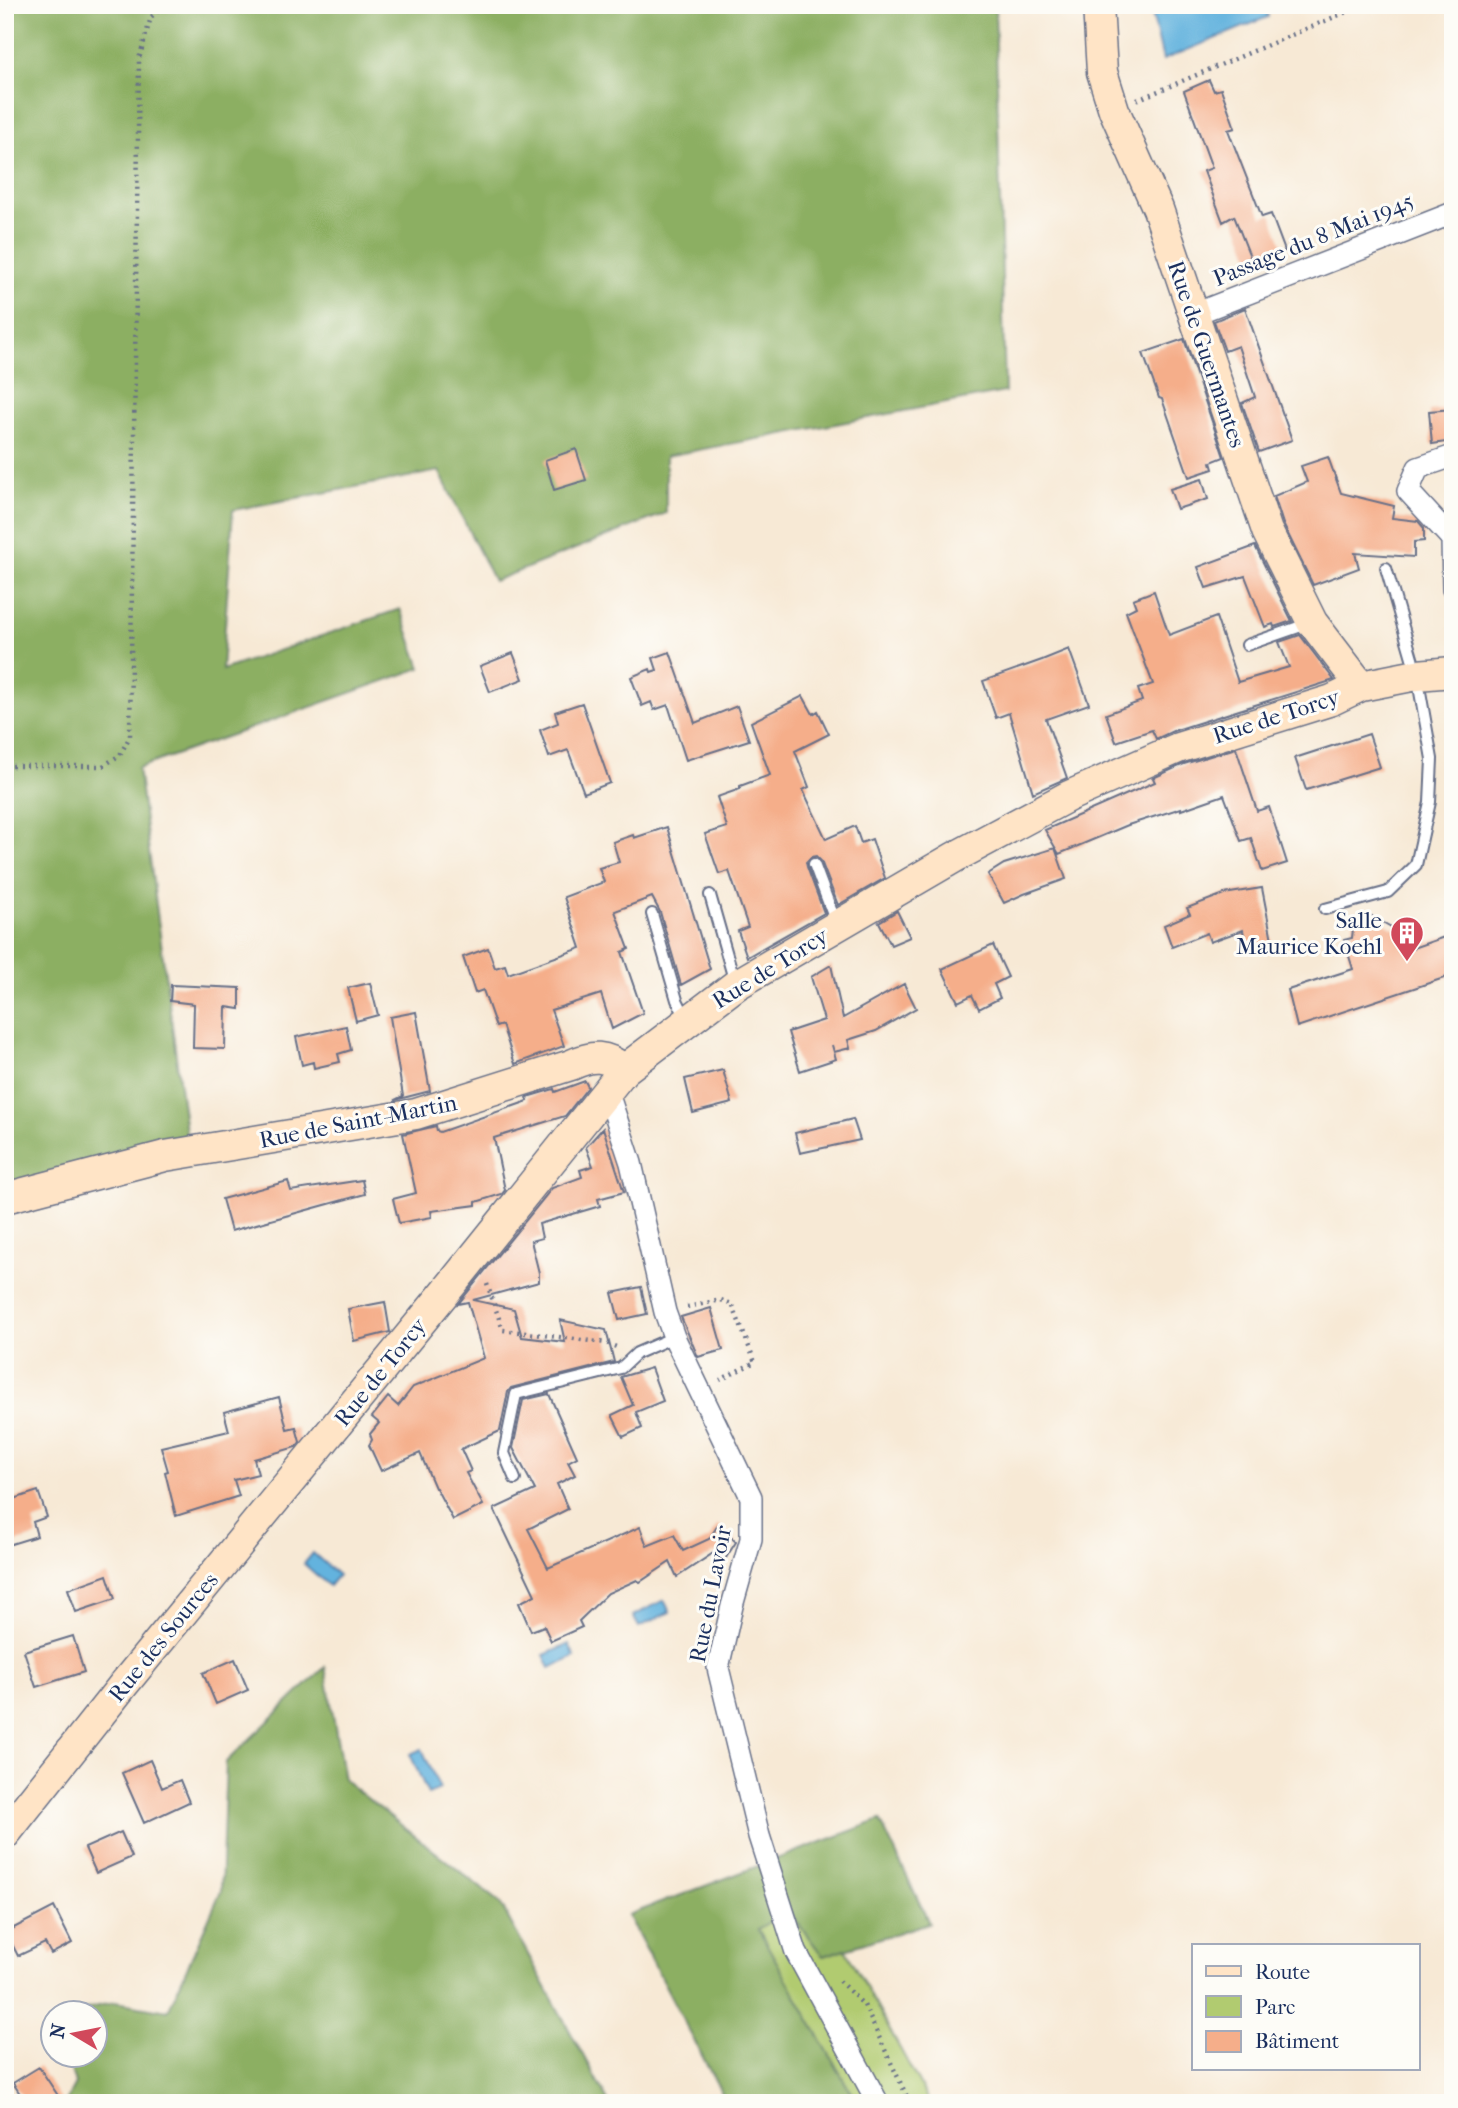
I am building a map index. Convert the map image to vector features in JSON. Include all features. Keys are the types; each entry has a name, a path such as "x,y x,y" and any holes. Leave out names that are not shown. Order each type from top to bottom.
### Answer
{"street":[{"name":"Rue de Guermantes","path":"1098,5 1102,72 1114,110 1157,209 1267,531 1312,622 1361,686"},
{"name":"Passage du 8 Mai 1945","path":"1192,315 1453,213"},
{"path":"1453,456 1418,468 1408,491 1452,539 1453,589"},
{"name":"Rue de Torcy","path":"322,1442 615,1080 736,985 955,857 1069,796 1178,748 1332,700 1361,686 1416,675 1453,672"},
{"name":"Rue de Saint-Martin","path":"5,1198 165,1156 416,1114 589,1057 613,1060 615,1080"},
{"name":"Rue du Lavoir","path":"615,1080 665,1312 674,1338 751,1497 751,1539 732,1606 719,1668 759,1836 796,1951 878,2103"},
{"name":"Rue des Sources","path":"5,1834 322,1442"}],"lane":[{"path":"1325,909 1388,892 1416,865 1430,803 1432,759 1416,675 1386,568"},
{"path":"1247,645 1312,622"},
{"path":"814,864 836,926"},
{"path":"710,895 736,985"},
{"path":"652,914 677,1000 688,1021"},
{"path":"515,1479 503,1453 516,1394 621,1368 637,1353 674,1338"}],"path":[{"path":"5,766 103,766 120,755 130,737 139,59 151,17 166,5"},
{"path":"1114,110 1363,5"},
{"path":"476,1253 503,1330 606,1343 637,1353"},
{"path":"665,1312 721,1300 732,1304 755,1362 699,1391"},
{"path":"835,1976 864,2005 910,2103"}],"green space":[{"path":"5,5 995,5 1005,392 666,456 666,513 494,581 439,471 233,510 222,670 400,609 421,668 138,768 187,1139 5,1187"},
{"path":"325,1667 344,1780 500,1903 609,2103 65,2103 75,2084 71,2070 108,2070 108,2004 115,2002 168,2011 221,1891 226,1762"},
{"path":"880,1820 929,1923 823,1956 788,1910 758,1929 857,2103 727,2103 628,1915"},
{"path":"788,1910 823,1956 845,1949 930,2103 857,2103 757,1929"}],"water":[{"path":"1153,5 1266,5 1268,17 1163,60 1152,13"},
{"path":"313,1553 338,1575 329,1586 304,1564"},
{"path":"664,1600 670,1612 639,1627 633,1616"},
{"path":"569,1644 575,1657 550,1668 544,1655"},
{"path":"422,1749 440,1789 428,1794 410,1754"}],"building":[{"path":"1209,80 1214,91 1221,89 1235,128 1228,130 1262,217 1271,214 1285,251 1257,263 1255,258 1251,259 1234,216 1223,222 1204,171 1212,168 1184,91"},
{"path":"1245,308 1292,440 1259,452 1242,403 1255,397 1238,346 1225,351 1214,321"},
{"path":"1184,339 1224,457 1211,462 1213,469 1189,477 1143,353"},
{"path":"1453,409 1453,441 1432,444 1429,411"},
{"path":"576,449 586,480 554,490 545,460"},
{"path":"1328,457 1341,493 1394,506 1392,518 1418,521 1424,528 1424,541 1414,542 1414,557 1355,553 1359,568 1313,585 1283,524 1274,496 1307,482 1301,466"},
{"path":"1202,479 1208,499 1177,509 1170,489"},
{"path":"1255,546 1292,621 1265,627 1245,576 1206,588 1198,567"},
{"path":"1154,591 1169,635 1216,617 1238,682 1289,667 1279,642 1300,635 1334,680 1173,731 1156,739 1152,730 1116,742 1106,714 1142,701 1138,689 1153,684 1126,612 1136,607 1133,599"},
{"path":"1069,649 1089,704 1046,719 1067,778 1033,793 1009,713 996,718 983,681"},
{"path":"670,652 695,723 737,706 749,740 686,760 668,705 654,710 651,702 642,706 631,677 650,669 651,672 657,670 653,658"},
{"path":"513,653 523,679 490,692 480,666"},
{"path":"803,696 813,714 818,711 829,734 795,751 809,787 803,790 826,839 855,826 861,843 872,839 885,878 838,905 821,861 816,856 811,857 806,862 807,867 824,913 747,957 738,931 748,927 729,871 719,874 705,834 727,827 717,797 770,775 751,722"},
{"path":"582,703 610,783 584,793 568,750 549,757 540,730 558,723 555,712"},
{"path":"1369,734 1380,767 1306,790 1295,758"},
{"path":"1236,748 1257,811 1269,807 1287,863 1262,871 1251,838 1241,841 1224,795 1128,825 1059,854 1045,830 1155,782 1153,778 1184,764"},
{"path":"667,827 710,969 681,985 660,912 652,897 615,911 629,949 622,952 643,1013 612,1029 601,994 551,1010 564,1046 515,1064 502,1025 496,1027 483,990 475,993 463,957 488,948 495,968 505,965 508,974 581,948 564,897 604,882 599,868 619,862 613,842"},
{"path":"1055,848 1066,879 1004,903 988,874 1004,864"},
{"path":"1262,888 1273,945 1247,950 1243,930 1210,942 1207,933 1172,947 1164,925 1190,914 1187,908 1224,894"},
{"path":"897,911 910,937 891,945 879,922"},
{"name":"Salle Maurice Koehl","path":"1370,915 1393,928 1403,925 1410,949 1453,934 1453,975 1297,1027 1288,990 1353,969 1344,940 1352,938 1354,920"},
{"path":"993,945 1008,977 994,984 1000,998 979,1009 972,995 958,1002 942,969"},
{"path":"831,965 843,1018 904,984 916,1008 876,1031 848,1040 850,1048 834,1052 836,1059 800,1071 788,1032 824,1020 811,977"},
{"path":"370,983 378,1015 356,1021 348,988"},
{"path":"171,985 240,988 240,1009 226,1007 225,1049 193,1048 194,1004 170,1001"},
{"path":"416,1012 430,1091 395,1100 403,1096 390,1017"},
{"path":"346,1026 351,1050 338,1054 340,1062 314,1068 313,1062 302,1065 296,1037"},
{"path":"723,1070 732,1103 693,1113 685,1079"},
{"path":"585,1081 588,1087 565,1116 494,1138 505,1190 502,1194 476,1202 476,1205 431,1211 432,1217 399,1223 393,1199 416,1193 403,1134 436,1126 440,1132 528,1101 527,1097 554,1089 555,1092"},
{"path":"853,1119 860,1140 800,1153 795,1133"},
{"path":"603,1128 624,1192 598,1199 600,1206 539,1224 542,1238 531,1241 539,1282 473,1300 514,1309 522,1337 565,1342 560,1320 606,1330 614,1362 511,1388 500,1431 461,1449 471,1471 466,1473 483,1505 453,1520 420,1453 381,1471 369,1445 372,1440 370,1434 379,1423 372,1417 388,1397 398,1406 413,1387 484,1358 468,1302 458,1304 552,1188 582,1177 580,1170 593,1166 586,1147"},
{"path":"362,1180 365,1194 231,1231 222,1199 288,1181 291,1191"},
{"path":"641,1287 647,1314 619,1320 612,1293"},
{"path":"385,1302 390,1332 354,1341 348,1309"},
{"path":"711,1308 723,1350 698,1357 681,1317"},
{"path":"651,1368 663,1401 636,1412 642,1428 623,1437 612,1415 633,1405 621,1377"},
{"path":"549,1394 577,1457 568,1462 575,1475 557,1484 568,1509 528,1529 548,1568 640,1527 647,1546 674,1535 683,1551 709,1539 718,1525 736,1542 722,1564 715,1552 677,1577 670,1562 640,1582 637,1580 608,1593 579,1621 582,1627 551,1641 544,1626 531,1631 519,1603 535,1595 494,1509 535,1490 513,1448 523,1400"},
{"path":"279,1397 287,1429 296,1427 300,1442 296,1447 254,1459 258,1474 234,1480 239,1496 176,1516 161,1447 229,1431 224,1412"},
{"path":"38,1491 47,1517 33,1522 37,1536 5,1546 5,1502"},
{"path":"107,1575 115,1599 76,1612 68,1589"},
{"path":"73,1636 84,1672 36,1687 24,1651"},
{"path":"235,1659 248,1690 216,1704 203,1673"},
{"path":"150,1760 162,1788 180,1780 189,1802 144,1823 122,1773"},
{"path":"121,1832 132,1857 96,1873 85,1848"},
{"path":"54,1907 72,1943 51,1954 45,1943 18,1956 6,1932"},
{"path":"38,2068 63,2103 26,2103 13,2083"}],"place":[{"name":"Salle Maurice Koehl","path":"1407,963"}]}
